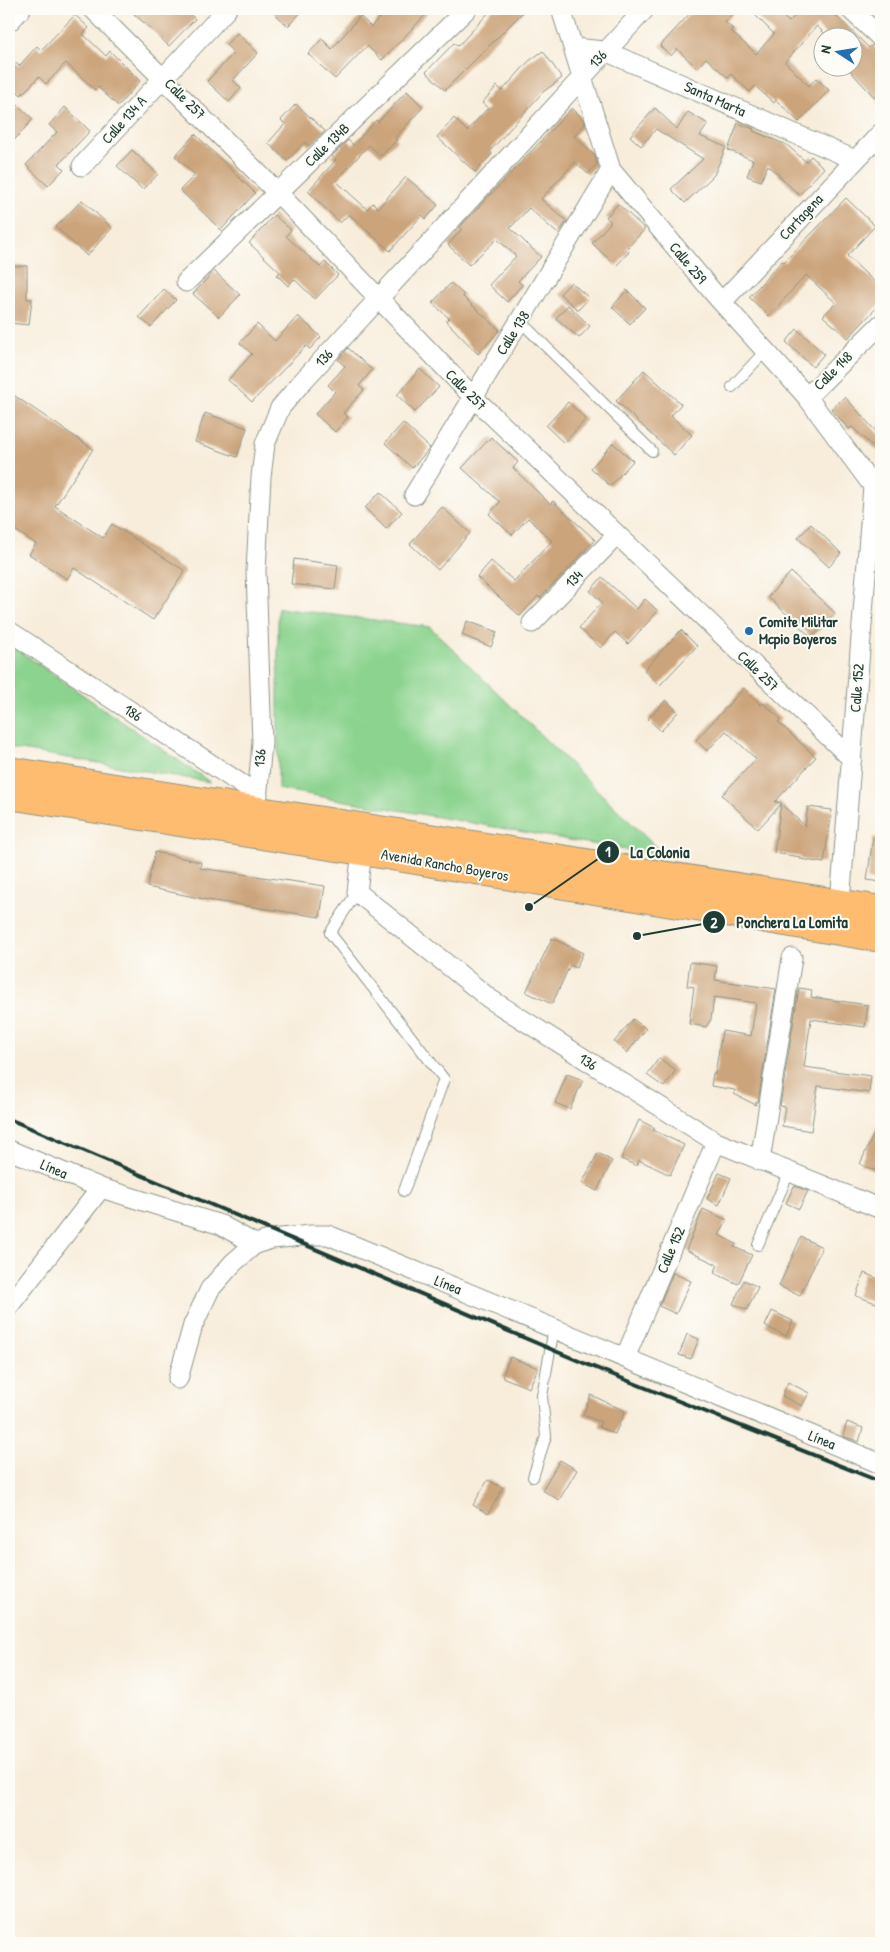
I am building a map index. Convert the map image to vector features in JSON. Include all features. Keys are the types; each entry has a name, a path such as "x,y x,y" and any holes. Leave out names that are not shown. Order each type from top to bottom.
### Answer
{"highway":[{"name":"Avenida Rancho Boyeros","path":"9,771 257,804 881,910"},
{"name":"Avenida Rancho Boyeros","path":"9,795 362,851 881,938"}],"street":[{"path":"9,22 21,9"},
{"name":"Calle 257","path":"93,9 278,193 378,300 473,397 616,536 852,759"},
{"name":"Calle 134 A","path":"82,166 227,9"},
{"name":"Calle 134B","path":"186,282 467,9"},
{"name":"Calle 259","path":"561,9 611,170 722,302 807,397 877,482"},
{"name":"136","path":"257,804 262,742 256,571 261,477 265,444 280,408 645,9"},
{"path":"850,9 881,38"},
{"name":"Santa Marta","path":"572,48 605,51 855,160"},
{"name":"Cartagena","path":"722,302 881,133"},
{"name":"Calle 138","path":"414,495 611,170"},
{"name":"Calle 148","path":"807,397 881,324"},
{"name":"Calle 152","path":"840,903 877,482"},
{"name":"134","path":"532,623 616,536"},
{"name":"186","path":"9,631 257,804"},
{"path":"357,892 362,851"},
{"name":"136","path":"357,892 490,998 716,1142 881,1209"},
{"path":"760,1161 792,958"},
{"name":"Calle 152","path":"625,1358 716,1142"},
{"name":"Línea","path":"9,1150 101,1188 222,1226 255,1244 272,1239 328,1235 881,1464"},
{"path":"9,1306 101,1188"},
{"path":"178,1379 194,1325 210,1289 233,1263 255,1244"}],"lane":[{"path":"520,321 652,451"},
{"path":"732,386 765,350"},
{"path":"357,892 330,933 444,1079 404,1191"},
{"path":"758,1245 789,1172"},
{"path":"533,1477 546,1436 542,1396 554,1328"}],"green space":[{"path":"278,608 430,627 666,857 278,789"},
{"path":"9,644 210,782 9,748"}],"building":[{"path":"129,9 184,9 195,19 169,46"},
{"path":"270,9 304,9 288,26"},
{"path":"387,9 431,9 382,60 367,46 335,79 308,54 322,39 332,49 360,16 371,27"},
{"path":"492,9 526,9 445,90 426,72 454,43 458,46"},
{"path":"694,9 737,9 725,22 733,29 731,31 756,54 774,34 749,9 775,9 789,22 802,9 829,9 848,28 819,28 817,26 812,28 812,32 785,62 809,86 816,78 829,90 799,122 776,100 774,103 755,86 750,92 731,74 728,78 706,58 697,68 677,49 671,56 660,46"},
{"path":"75,15 89,28 83,34 106,56 110,51 140,81 118,106 98,87 95,90 66,63 46,84 39,77 21,95 9,83 9,57 19,66 37,46 41,50"},
{"path":"237,33 258,53 233,80 241,88 229,102 207,81 234,53 226,45"},
{"path":"862,41 869,48 872,45 881,53 881,104 857,78 862,78"},
{"path":"543,51 562,78 543,92 490,151 492,154 475,172 437,137 454,118 467,131 488,108 482,103 497,86 502,91 529,61"},
{"path":"407,91 423,107 395,138 397,140 381,156 369,145 336,181 367,209 373,203 378,208 406,177 438,205 426,219 422,215 390,251 349,214 340,223 308,191 336,160 332,156 348,140 353,145"},
{"path":"296,104 325,131 309,146 305,142 287,161 268,143 285,124 281,120"},
{"path":"18,105 33,119 9,146 9,115"},
{"path":"65,107 90,131 59,164 64,169 48,186 26,165 57,132 49,125"},
{"path":"572,108 583,119 585,124 574,136 595,156 597,164 588,174 575,162 541,199 567,221 558,234 529,208 510,228 541,257 518,281 522,285 507,302 489,285 516,256 497,239 469,265 448,245 462,229 460,227"},
{"path":"655,108 677,129 688,112 708,124 700,136 726,147 714,175 685,203 671,189 703,159 656,129 641,146 630,136"},
{"path":"738,123 787,145 806,162 811,156 824,168 799,195 768,165 761,181 747,176 753,160 728,150"},
{"path":"195,134 255,193 221,230 180,190 195,175 175,156"},
{"path":"132,150 158,174 143,190 117,166"},
{"path":"846,198 875,226 847,256 881,288 881,303 848,338 823,316 836,303 806,275 769,316 749,297 782,261 784,262"},
{"path":"82,200 112,228 87,256 56,227"},
{"path":"618,204 645,229 626,249 629,252 616,266 592,243 611,222 606,217"},
{"path":"274,215 291,230 286,236 320,267 325,262 338,275 315,299 294,279 288,286 277,275 280,272 249,243"},
{"path":"9,266 27,266 27,299 32,299 29,325 9,323"},
{"path":"214,271 240,295 219,317 193,294"},
{"path":"571,282 589,298 578,310 560,294"},
{"path":"451,283 464,295 463,297 500,330 478,354 446,321 449,318 432,303"},
{"path":"164,289 176,300 151,327 139,317"},
{"path":"627,290 645,308 630,324 612,307"},
{"path":"568,305 590,326 579,338 556,318"},
{"path":"298,316 321,337 310,349 306,346 252,402 228,380 252,354 240,343 257,324 275,341"},
{"path":"797,329 824,354 813,367 786,342"},
{"path":"348,348 372,370 359,386 364,390 343,413 348,417 335,432 315,414 335,392 328,385 345,366 338,360"},
{"path":"420,369 439,387 415,412 397,395"},
{"path":"644,370 681,404 671,416 692,435 674,455 616,401"},
{"path":"9,392 93,449 55,506 103,538 112,524 185,571 153,620 74,568 67,579 29,554 36,544 9,526"},
{"path":"845,397 881,437 881,454 852,427 849,429 831,409"},
{"path":"568,402 586,419 564,443 546,426"},
{"path":"205,413 247,428 237,457 195,442"},
{"path":"403,423 430,448 412,468 385,443"},
{"path":"491,437 518,462 513,468 550,504 553,501 595,540 540,598 538,596 520,616 477,577 491,561 514,581 552,541 528,518 512,535 489,514 500,502 462,468"},
{"path":"613,443 633,461 610,486 591,468"},
{"path":"380,492 402,512 386,529 365,508"},
{"path":"442,507 470,533 438,570 410,544"},
{"path":"811,524 841,553 829,567 798,538"},
{"path":"294,559 338,565 335,589 291,584"},
{"path":"791,572 835,613 812,638 768,597"},
{"path":"602,577 637,609 645,599 658,611 628,644 615,632 601,648 579,628 602,602 590,591"},
{"path":"467,621 497,632 491,647 462,635"},
{"path":"681,630 697,646 660,685 644,670"},
{"path":"744,688 761,705 763,703 781,719 778,722 816,757 775,802 782,803 758,829 722,795 756,759 726,731 707,751 696,740"},
{"path":"666,700 678,712 661,731 648,719"},
{"path":"781,804 805,826 808,807 832,810 824,863 774,853"},
{"path":"873,837 881,838 881,882 867,880"},
{"path":"155,852 201,862 200,868 325,886 320,917 208,900 147,887"},
{"path":"552,938 583,953 576,968 570,965 552,1004 526,992"},
{"path":"690,962 717,966 715,980 776,989 756,1105 734,1094 735,1090 711,1086 713,1074 715,1074 722,1031 751,1036 756,1003 714,997 711,1019 706,1027 689,1024 694,987 687,986"},
{"path":"799,988 812,990 811,997 868,1005 865,1027 811,1019 804,1067 871,1076 869,1093 818,1086 811,1131 782,1126 785,1107 780,1106"},
{"path":"633,1019 646,1029 627,1053 614,1042"},
{"path":"659,1058 676,1070 664,1087 647,1075"},
{"path":"567,1074 583,1080 570,1109 555,1103"},
{"path":"881,1118 881,1164 878,1172 860,1164"},
{"path":"639,1120 655,1128 653,1130 684,1145 670,1175 639,1160 637,1166 621,1159"},
{"path":"598,1153 612,1161 597,1191 582,1183"},
{"path":"719,1173 731,1178 719,1205 707,1199"},
{"path":"794,1186 808,1191 799,1209 786,1203"},
{"path":"703,1209 727,1220 719,1235 736,1244 734,1247 752,1255 738,1284 714,1273 718,1265 686,1250"},
{"path":"801,1237 822,1247 800,1296 779,1286"},
{"path":"673,1273 691,1281 676,1314 659,1306"},
{"path":"864,1273 881,1280 881,1290 876,1303 856,1296"},
{"path":"744,1280 758,1287 747,1310 733,1304"},
{"path":"772,1311 793,1321 786,1336 765,1326"},
{"path":"687,1334 699,1339 691,1359 679,1355"},
{"path":"510,1357 538,1368 529,1388 502,1377"},
{"path":"788,1382 809,1393 802,1406 782,1396"},
{"path":"591,1395 625,1411 615,1434 599,1427 601,1422 583,1415"},
{"path":"847,1422 863,1428 859,1442 843,1436"},
{"path":"560,1460 577,1470 559,1500 542,1490"},
{"path":"488,1480 503,1488 488,1514 473,1505"}],"railway":[{"path":"9,1119 586,1364 881,1482"}],"place":[{"name":"Comite Militar Mcpio Boyeros","path":"749,631"},
{"name":"La Colonia","path":"529,907"},
{"name":"Ponchera La Lomita","path":"637,936"}]}
